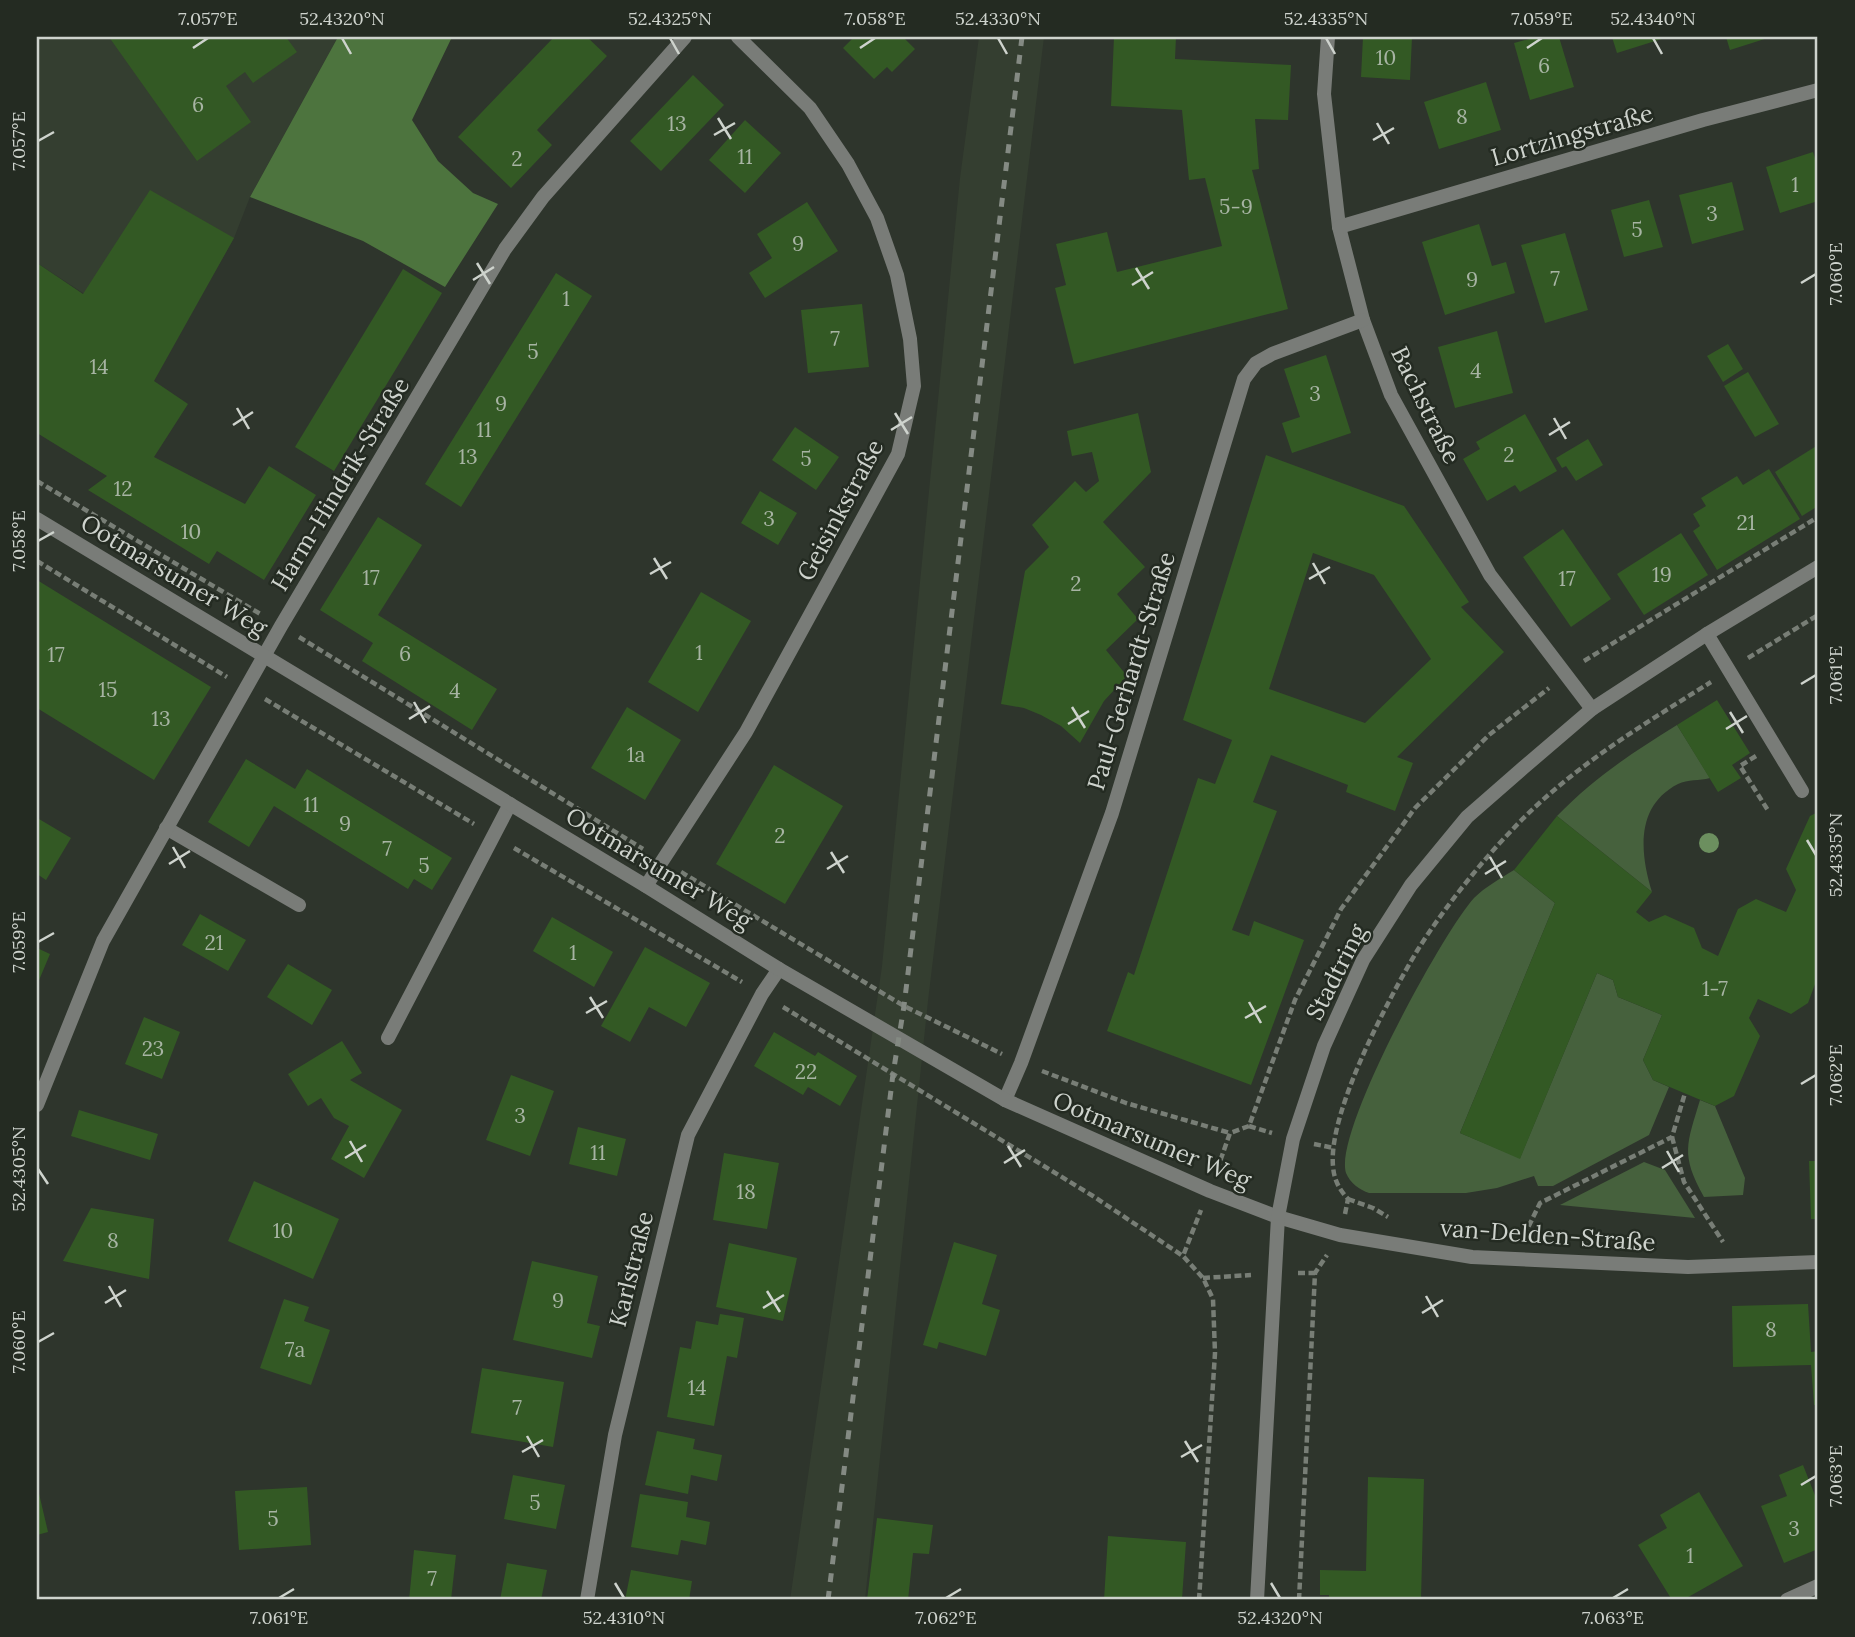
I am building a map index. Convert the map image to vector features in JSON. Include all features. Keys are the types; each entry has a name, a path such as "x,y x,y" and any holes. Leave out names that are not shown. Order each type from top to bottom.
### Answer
{"street":[{"name":"Harm-Hindrik-Straße","path":"37,1105 103,941 248,689 281,626 505,249 543,197 685,37"},
{"name":"Geisinkstraße","path":"646,886 746,732 898,454 914,386 910,339 897,275 877,218 848,164 810,108 738,37"},
{"name":"Bachstraße","path":"1328,37 1324,94 1339,227 1363,320 1391,395 1490,575 1592,709"},
{"name":"Lortzingstraße","path":"1339,227 1703,120 1818,90"},
{"name":"Paul-Gerhardt-Straße","path":"1005,1100 1112,813 1244,379 1256,363 1272,354 1363,320"},
{"name":"Ootmarsumer Weg","path":"37,520 646,886 779,969 1005,1100 1210,1191 1278,1217"},
{"name":"Stadtring","path":"1258,1600 1278,1217 1293,1139 1324,1046 1363,960 1411,886 1467,817 1592,709 1707,634 1818,567"},
{"path":"1707,634 1802,791"},
{"path":"388,1038 510,804"},
{"path":"166,828 299,905"},
{"name":"Karlstraße","path":"587,1600 615,1435 688,1135 762,994 779,969"},
{"name":"van-Delden-Straße","path":"1278,1217 1340,1235 1461,1255 1688,1267 1818,1262"},
{"path":"1787,1600 1818,1586"}],"path":[{"path":"37,481 281,626 904,1006 1021,1063 1126,1103 1230,1133 1249,1126 1295,1000 1341,909 1415,808 1489,736 1565,674 1818,517"},
{"path":"37,561 494,837 762,994 1093,1196 1183,1256 1203,1278 1213,1300 1215,1353 1199,1600"},
{"path":"1299,1600 1315,1273 1328,1254 1338,1251 1348,1199 1339,1189 1333,1163 1342,1114 1374,1031 1418,949 1468,881 1512,829 1572,775 1616,741 1818,615"},
{"path":"1763,751 1740,766 1769,812"},
{"path":"1685,1093 1672,1137 1684,1182 1707,1218"},
{"path":"1183,1256 1230,1133"},
{"path":"1514,1259 1540,1203 1672,1137"}],"shaded area":[{"path":"37,37 338,37 250,197 234,238 170,350 37,263"},
{"path":"979,37 1044,37 928,1001 865,1600 790,1600 882,966 960,178"}],"green space":[{"path":"338,37 452,37 412,120 438,161 473,193 498,204 445,287 363,241 250,197"},
{"path":"1677,725 1710,778 1678,784 1664,793 1654,805 1644,832 1645,862 1652,892 1557,816 1614,766"},
{"path":"1514,870 1555,903 1460,1133 1520,1158 1597,973 1613,980 1618,997 1662,1015 1643,1060 1653,1080 1669,1087 1649,1135 1553,1186 1538,1186 1534,1176 1497,1188 1466,1193 1366,1192 1353,1183 1346,1173 1346,1151 1373,1077 1416,989 1459,918 1478,894"},
{"path":"1700,1100 1715,1106 1745,1178 1743,1195 1704,1197 1696,1182 1688,1149"},
{"path":"1644,1162 1665,1170 1695,1218 1560,1205"}],"building":[{"path":"109,37 286,37 297,52 253,83 245,72 226,86 251,122 197,161"},
{"path":"554,37 587,37 607,56 537,130 552,145 511,188 458,137"},
{"path":"854,37 903,37 915,49 892,72 887,67 874,79 843,48"},
{"path":"1114,37 1176,37 1175,59 1291,65 1288,120 1255,119 1259,169 1252,170 1288,309 1074,364 1055,288 1066,285 1056,244 1107,232 1117,272 1222,246 1205,178 1189,180 1182,110 1111,106"},
{"path":"1363,37 1412,37 1410,80 1361,77"},
{"path":"1537,37 1559,37 1574,87 1530,100 1514,43"},
{"path":"1612,37 1668,37 1617,53"},
{"path":"1726,37 1771,37 1730,50"},
{"path":"693,75 724,105 661,171 630,141"},
{"path":"1486,82 1501,130 1439,149 1424,102"},
{"path":"745,120 781,153 745,193 709,160"},
{"path":"1813,152 1818,168 1818,201 1780,213 1766,167"},
{"path":"1732,182 1744,230 1692,244 1679,195"},
{"path":"150,190 234,238 154,381 188,404 154,457 245,504 269,466 316,495 264,580 217,551 209,564 88,490 107,476 37,433 37,263 83,294"},
{"path":"1649,200 1663,247 1624,257 1611,210"},
{"path":"807,202 838,251 765,298 749,273 772,258 757,234"},
{"path":"1479,224 1492,266 1506,262 1515,293 1445,315 1422,242"},
{"path":"1565,233 1588,310 1545,323 1521,245"},
{"path":"403,269 442,293 334,471 295,447"},
{"path":"556,273 592,296 461,507 425,484"},
{"path":"862,304 869,367 808,373 801,310"},
{"path":"1497,331 1513,393 1455,408 1438,347"},
{"path":"1728,344 1743,369 1723,382 1707,356"},
{"path":"1326,355 1351,433 1292,453 1282,423 1300,417 1284,369"},
{"path":"1748,372 1779,424 1755,437 1724,386"},
{"path":"1138,413 1151,472 1103,522 1145,567 1117,594 1138,619 1106,650 1127,676 1104,701 1080,743 1061,726 1041,715 1024,708 1001,704 1025,571 1049,547 1032,525 1075,481 1086,492 1099,481 1092,452 1072,456 1067,431"},
{"path":"1525,414 1557,471 1520,492 1515,485 1487,501 1463,459 1480,449 1476,442"},
{"path":"795,427 839,457 816,490 772,460"},
{"path":"1588,439 1603,465 1576,481 1566,466 1562,468 1556,458"},
{"path":"1818,445 1818,506 1802,516 1775,472"},
{"path":"1266,455 1404,506 1469,602 1461,607 1504,652 1397,757 1413,763 1395,811 1346,792 1348,785 1271,755 1253,802 1277,811 1232,930 1249,936 1254,921 1304,940 1251,1085 1107,1031 1128,972 1134,975 1198,778 1215,784 1232,740 1183,720","holes":["1313,553 1374,575 1431,659 1365,723 1269,689"]},
{"path":"1769,469 1800,519 1717,570 1693,531 1700,526 1693,514 1706,506 1701,498 1737,476 1743,485"},
{"path":"760,491 797,513 778,545 741,523"},
{"path":"378,517 422,545 378,615 497,689 472,730 362,661 373,643 320,610"},
{"path":"1563,529 1611,599 1571,627 1523,557"},
{"path":"1681,533 1708,575 1644,615 1617,574"},
{"path":"37,580 211,687 154,780 37,708"},
{"path":"701,592 751,621 698,712 648,682"},
{"path":"1717,700 1750,753 1732,765 1741,778 1718,792 1677,725"},
{"path":"627,707 681,740 645,800 591,768"},
{"path":"246,759 295,789 307,769 452,858 432,890 414,879 408,889 274,806 249,847 208,822"},
{"path":"774,765 843,806 785,904 716,864"},
{"path":"1818,812 1818,976 1808,1003 1791,1014 1758,999 1749,1018 1760,1036 1734,1096 1715,1106 1653,1080 1643,1060 1662,1015 1618,997 1613,980 1597,973 1520,1159 1460,1133 1555,903 1514,870 1557,816 1652,892 1636,912 1649,922 1665,915 1694,928 1702,948 1718,956 1738,909 1756,899 1786,912 1796,890 1786,869 1810,816"},
{"path":"39,819 71,838 46,880 37,874"},
{"path":"200,914 246,940 228,971 182,945"},
{"path":"552,917 613,952 594,987 533,951"},
{"path":"645,947 710,983 686,1027 649,1007 630,1042 601,1026"},
{"path":"37,948 50,954 37,985"},
{"path":"288,964 332,990 312,1025 267,997"},
{"path":"144,1017 180,1032 162,1079 125,1064"},
{"path":"774,1032 815,1056 818,1052 857,1076 840,1106 808,1087 803,1095 754,1066"},
{"path":"342,1041 362,1073 350,1080 402,1110 364,1178 331,1159 349,1126 334,1118 321,1098 308,1106 288,1074"},
{"path":"511,1075 554,1091 530,1156 486,1140"},
{"path":"79,1110 158,1134 150,1160 71,1136"},
{"path":"578,1127 626,1139 617,1176 569,1164"},
{"path":"724,1153 779,1163 767,1229 713,1220"},
{"path":"1809,1161 1818,1161 1818,1219 1811,1219"},
{"path":"254,1181 339,1219 313,1279 228,1241"},
{"path":"91,1208 154,1219 149,1279 63,1261"},
{"path":"954,1242 997,1255 982,1304 1000,1310 986,1356 939,1342 937,1349 923,1345"},
{"path":"729,1243 797,1258 783,1321 716,1307"},
{"path":"532,1261 598,1276 587,1323 600,1326 592,1358 513,1340"},
{"path":"284,1299 309,1307 304,1321 330,1330 311,1385 260,1368"},
{"path":"1808,1304 1811,1352 1818,1351 1818,1405 1814,1405 1811,1365 1733,1367 1732,1306"},
{"path":"720,1314 744,1318 737,1358 727,1356 714,1426 667,1417 680,1347 691,1349 696,1321 718,1325"},
{"path":"482,1368 564,1382 553,1447 471,1433"},
{"path":"657,1431 695,1439 693,1449 722,1455 717,1481 691,1475 688,1494 645,1485"},
{"path":"1803,1465 1818,1503 1818,1549 1784,1563 1761,1506 1787,1496 1779,1475"},
{"path":"513,1475 565,1485 556,1529 504,1519"},
{"path":"1368,1477 1424,1479 1421,1600 1329,1600 1329,1595 1320,1595 1320,1570 1366,1571"},
{"path":"37,1485 48,1532 37,1535"},
{"path":"307,1487 311,1545 239,1550 235,1491"},
{"path":"1699,1492 1743,1566 1683,1600 1672,1600 1638,1545 1667,1528 1660,1515"},
{"path":"640,1494 688,1502 686,1517 710,1522 706,1545 681,1540 678,1555 631,1547"},
{"path":"877,1518 933,1525 929,1554 913,1553 908,1600 867,1600"},
{"path":"1108,1536 1186,1542 1182,1599 1104,1600"},
{"path":"414,1550 456,1555 451,1600 409,1600"},
{"path":"507,1563 547,1570 541,1600 500,1600"},
{"path":"631,1570 692,1581 689,1600 625,1600"}],"railway":[{"path":"828,1600 893,1074 904,1006 1022,37"}]}
